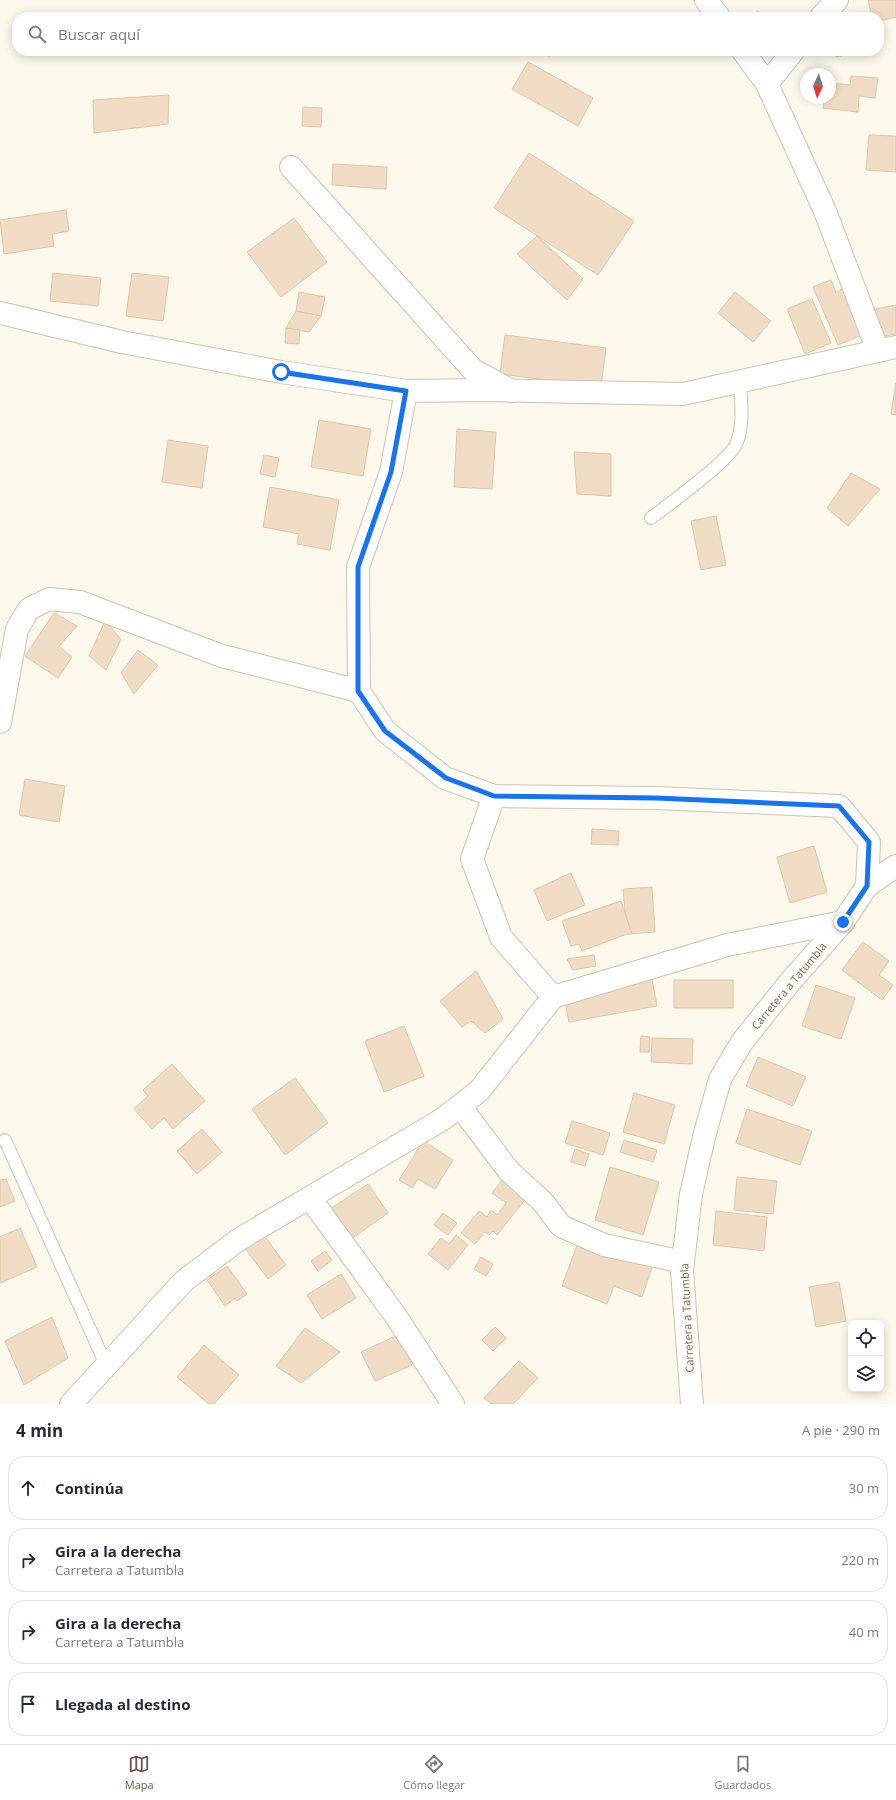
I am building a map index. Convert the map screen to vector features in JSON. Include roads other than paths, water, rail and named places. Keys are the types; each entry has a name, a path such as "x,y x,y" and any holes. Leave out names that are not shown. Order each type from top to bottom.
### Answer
{"street":[{"path":"706,0 715,12"},
{"path":"826,12 837,0"},
{"path":"0,313 122,342 273,370 406,391 683,394 887,349 767,84 747,56"},
{"path":"767,84 789,56"},
{"path":"291,167 473,370 512,391"},
{"path":"406,391 391,472 358,567 358,691 385,731 439,774 494,796 656,798 839,806 869,842 867,886"},
{"path":"0,722 17,629 29,609 49,599 80,602 222,656 358,691"},
{"path":"494,796 472,859 501,938 553,997"},
{"path":"867,886 896,866"},
{"name":"Carretera a Tatumbla","path":"692,1404 682,1271 691,1194 704,1137 720,1079 742,1042 790,982 843,922 867,886"},
{"path":"71,1404 184,1281 238,1240 442,1119 479,1091 553,997 728,945 843,922"},
{"path":"460,1106 508,1170 543,1202 561,1226 604,1245 683,1262"},
{"path":"310,1198 395,1315 422,1359 453,1404"}],"lane":[{"path":"651,518 725,459 737,443 741,422 740,382"},
{"path":"5,1140 106,1365"}]}
